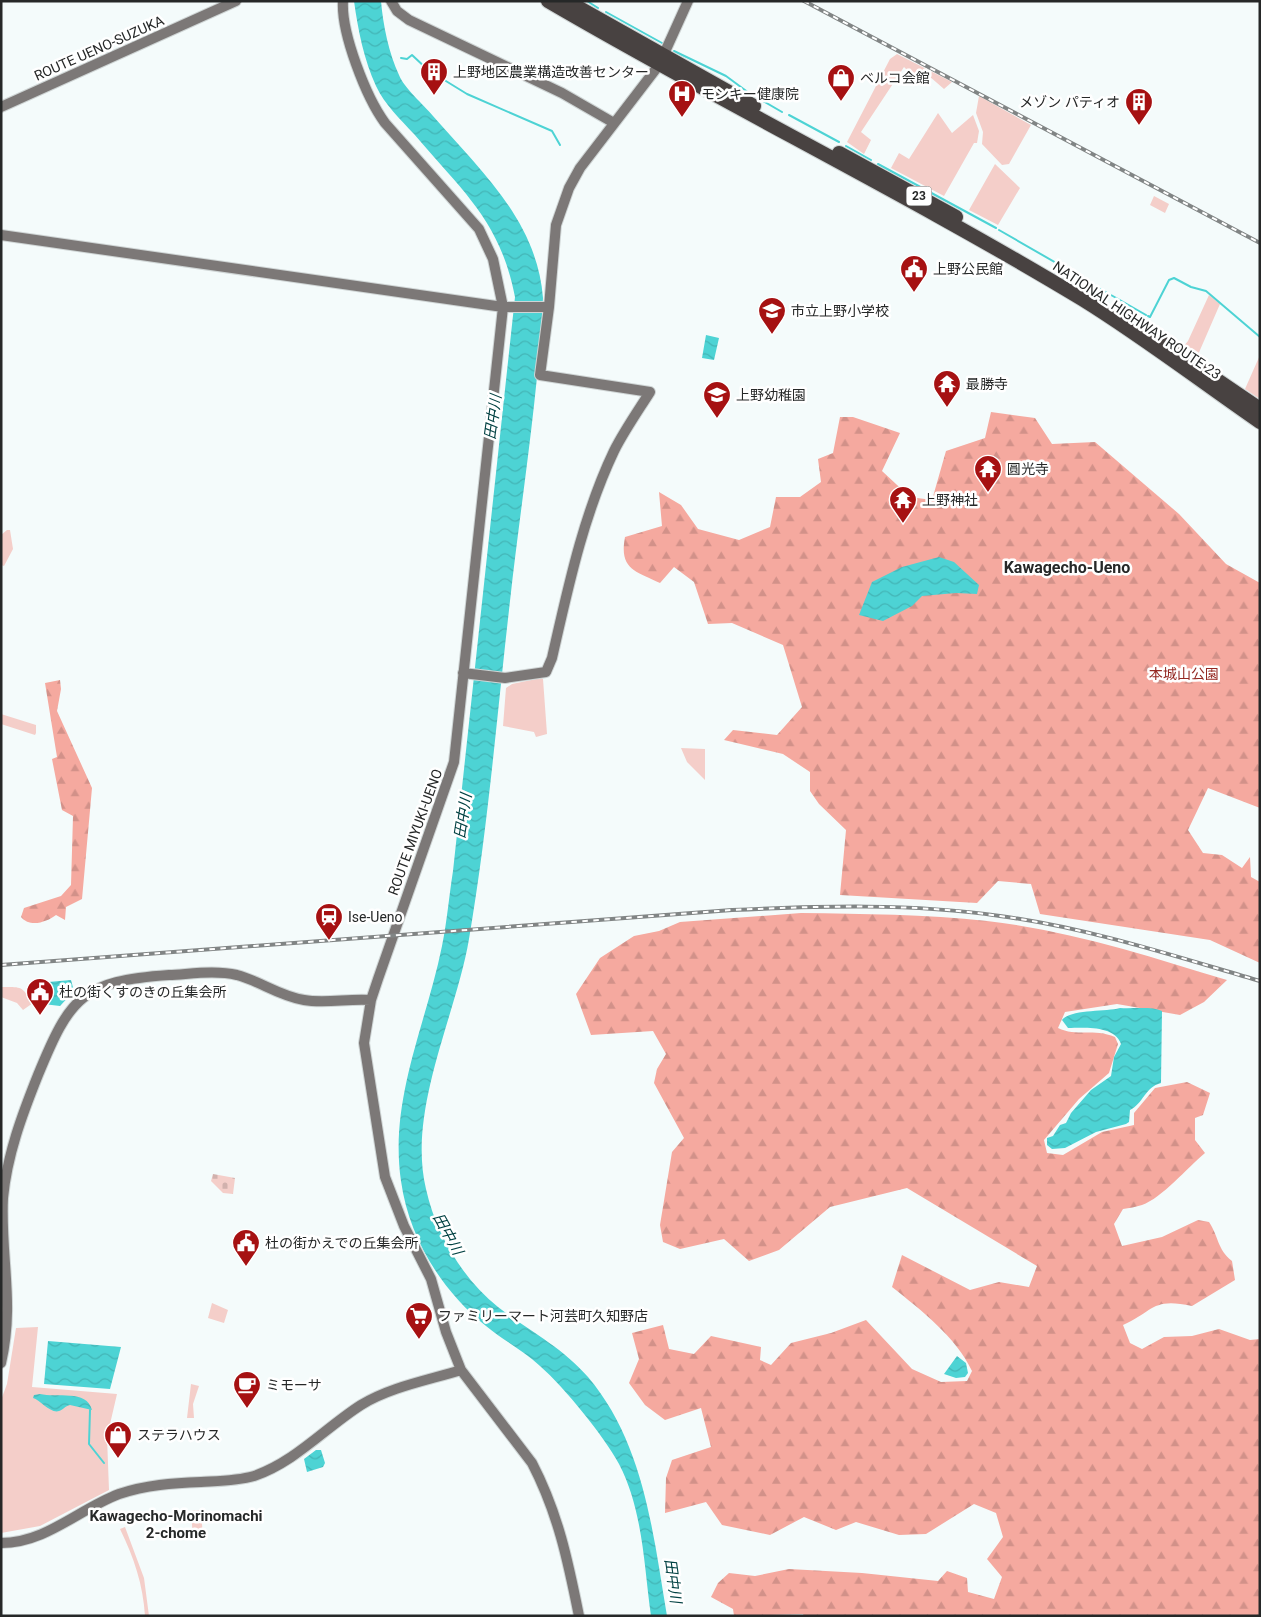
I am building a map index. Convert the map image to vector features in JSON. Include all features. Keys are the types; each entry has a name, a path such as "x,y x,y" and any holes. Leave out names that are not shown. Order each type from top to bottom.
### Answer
{"highway":[{"name":"NATIONAL HIGHWAY ROUTE 23","path":"548,1 662,60 1059,276 1260,409"},
{"name":"NATIONAL HIGHWAY ROUTE 23","path":"567,1 662,60 1050,280 1084,301 1260,422"}],"street":[{"name":"ROUTE UENO-SUZUKA","path":"1,107 236,1"},
{"name":"ROUTE MIYUKI-UENO","path":"342,1 349,40 375,108 385,123 479,229 493,259 506,308 454,762 371,1000 364,1043 385,1177 404,1226 431,1279 446,1332 461,1370 532,1463 541,1480 561,1532 580,1616"},
{"path":"391,1 397,11 409,20 544,84 614,123"},
{"path":"465,674 503,678 546,672 552,658 573,566 588,516 615,450 650,392 540,375 546,307 554,244 563,202 580,168 662,60 688,1"},
{"path":"1,235 506,308 546,307"},
{"path":"1,1363 8,1320 2,1223 7,1169 24,1112 53,1038 64,1017 76,1003 92,991 115,981 211,972 223,972 246,978 274,991 305,1000 371,1000"},
{"path":"1,1543 35,1537 107,1499 140,1487 173,1483 233,1480 253,1476 288,1459 364,1404 461,1370"}],"green space":[{"path":"897,54 952,82 944,89 929,76 922,85 904,67 861,132 871,140 864,154 847,142 890,59"},
{"path":"979,96 1031,125 1009,164 1002,165 982,144 983,132 976,113"},
{"path":"938,113 952,133 973,115 979,131 977,143 974,143 944,196 891,168 899,153 909,159"},
{"path":"995,164 1020,188 998,225 969,210"},
{"path":"1154,196 1169,204 1165,213 1150,205"},
{"path":"1209,295 1220,304 1197,357 1183,347 1188,341"},
{"path":"1260,355 1260,399 1245,389"},
{"name":"本城山公園","path":"991,412 1035,418 1052,444 1095,442 1179,514 1226,564 1260,583 1260,808 1208,788 1188,830 1203,853 1222,855 1242,868 1250,857 1251,877 1260,882 1260,963 1210,940 1040,914 1031,884 998,881 977,903 840,895 846,830 819,804 810,791 810,772 783,754 724,740 733,730 777,735 802,707 783,645 732,623 708,624 694,582 674,567 660,583 636,572 631,568 624,556 625,537 662,526 659,492 681,505 698,529 739,540 770,527 776,497 800,497 821,482 818,459 833,453 840,417 853,417 900,433 882,471 910,497 932,500 946,451 985,438"},
{"path":"10,530 13,549 4,566 1,565 1,535"},
{"path":"543,679 547,734 536,737 534,732 503,726 506,688 512,684"},
{"path":"60,680 61,689 57,711 92,788 82,899 66,907 65,920 56,915 43,922 34,923 21,917 24,908 61,896 71,885 73,816 62,810 52,759 57,757 45,683"},
{"path":"1,714 36,725 35,735 1,724"},
{"path":"681,748 705,749 705,780 687,762"},
{"path":"801,913 941,917 1018,925 1078,937 1227,980 1204,1002 1180,1015 1117,1004 1065,1012 1058,1028 1072,1032 1107,1034 1115,1037 1118,1044 1109,1073 1079,1099 1044,1140 1047,1153 1063,1155 1102,1132 1134,1125 1134,1113 1155,1088 1187,1082 1210,1093 1203,1115 1195,1118 1195,1140 1205,1153 1158,1196 1142,1205 1123,1209 1114,1224 1122,1246 1162,1237 1198,1220 1209,1222 1223,1252 1232,1261 1235,1280 1192,1306 1169,1303 1161,1304 1123,1325 1130,1343 1142,1349 1164,1337 1192,1336 1219,1329 1250,1340 1260,1339 1260,1616 804,1616 803,1614 734,1616 733,1609 711,1597 718,1583 729,1573 755,1576 789,1569 862,1573 938,1581 947,1571 967,1578 968,1592 994,1599 1002,1577 987,1559 1003,1537 996,1513 974,1504 926,1534 899,1535 856,1522 836,1530 804,1517 770,1535 722,1525 706,1502 665,1513 666,1478 672,1460 711,1447 701,1408 665,1420 645,1405 629,1383 639,1359 632,1333 663,1325 669,1349 694,1354 711,1336 761,1347 760,1360 771,1365 791,1343 831,1333 866,1320 912,1369 941,1382 967,1381 972,1371 957,1347 937,1325 892,1287 902,1255 970,1290 999,1282 1029,1287 1037,1266 907,1188 830,1207 779,1250 749,1261 724,1239 680,1249 663,1242 660,1225 672,1152 684,1138 654,1083 657,1069 666,1054 653,1031 591,1035 576,994 600,958 634,936 659,931 680,922"},
{"path":"1,987 14,987 23,990 33,1003 23,1010 17,1003 1,997"},
{"path":"213,1174 235,1178 233,1194 223,1193 211,1181"},
{"path":"212,1303 228,1310 224,1323 208,1318"},
{"path":"38,1327 32,1387 117,1394 107,1437 109,1490 40,1526 1,1533 1,1400 7,1384 16,1328"},
{"path":"191,1384 199,1386 193,1404 194,1418 187,1418"},
{"path":"201,1510 203,1538 193,1539 191,1511"},
{"path":"125,1527 144,1578 149,1616 145,1616 137,1571 120,1529"}],"water":[{"name":"田中川","path":"354,1 381,1 389,49 402,80 470,157 504,199 530,245 539,270 543,298 533,412 514,563 482,855 463,969 428,1095 423,1127 422,1159 426,1189 436,1222 452,1254 473,1283 498,1307 567,1356 588,1377 607,1403 622,1431 634,1460 643,1490 651,1521 667,1616 651,1616 638,1519 627,1482 612,1452 583,1412 550,1375 470,1312 455,1296 441,1279 430,1261 411,1223 405,1202 401,1181 399,1151 400,1121 404,1091 442,946 453,871 515,297 500,247 477,208 393,111 376,86 365,55"},
{"path":"706,335 719,338 714,360 702,358"},
{"path":"939,557 954,562 979,585 977,594 956,593 922,596 912,606 883,621 859,615 872,582 902,567"},
{"path":"71,980 74,991 60,1006 35,1003 26,991 37,983"},
{"path":"1120,1008 1148,1008 1162,1011 1161,1083 1151,1088 1138,1104 1130,1110 1129,1122 1126,1124 1096,1132 1065,1148 1052,1149 1047,1145 1047,1138 1053,1136 1060,1125 1066,1123 1071,1113 1091,1090 1111,1076 1114,1057 1121,1044 1112,1033 1090,1028 1068,1028 1062,1020 1066,1016 1080,1012"},
{"path":"48,1341 121,1347 110,1389 44,1384"},
{"path":"957,1356 966,1363 968,1373 965,1377 956,1378 944,1374"},
{"path":"34,1395 78,1397 89,1403 92,1410 70,1405 62,1410 53,1411 33,1398"},
{"path":"316,1450 321,1450 325,1463 323,1467 307,1472 304,1459"}],"waterway":[{"path":"587,1 598,8"},
{"path":"606,12 662,43"},
{"path":"674,51 726,76 749,93"},
{"path":"401,58 407,59 412,55 428,70 467,94 552,131 560,145"},
{"path":"758,98 782,112"},
{"path":"789,115 839,142"},
{"path":"846,146 871,160"},
{"path":"878,164 996,228"},
{"path":"999,230 1091,283"},
{"path":"1148,316 1150,317 1169,280 1174,278 1191,287 1206,291 1260,337"},
{"path":"1097,287 1146,315"},
{"path":"90,1410 89,1444 104,1463"}],"railway":[{"path":"804,1 1260,243"},
{"path":"1,965 732,910 799,907 900,907 967,912 1033,921 1099,935 1260,981"}],"place":[{"name":"上野地区農業構造改善センター","path":"434,96"},
{"name":"ベルコ会館","path":"841,102"},
{"name":"モンキー健康院","path":"682,118"},
{"name":"メゾン パティオ","path":"1139,126"},
{"name":"上野公民館","path":"914,293"},
{"name":"市立上野小学校","path":"772,335"},
{"name":"最勝寺","path":"947,408"},
{"name":"上野幼稚園","path":"717,419"},
{"name":"圓光寺","path":"988,493"},
{"name":"上野神社","path":"903,524"},
{"name":"Ise-Ueno","path":"329,941"},
{"name":"杜の街くすのきの丘集会所","path":"40,1016"},
{"name":"杜の街かえでの丘集会所","path":"246,1267"},
{"name":"ファミリーマート河芸町久知野店","path":"419,1340"},
{"name":"ミモーサ","path":"247,1409"},
{"name":"ステラハウス","path":"118,1459"}],"district":[{"name":"Kawagecho-Ueno","path":"1067,567"},
{"name":"Kawagecho-Morinomachi 2-chome","path":"176,1524"}]}
